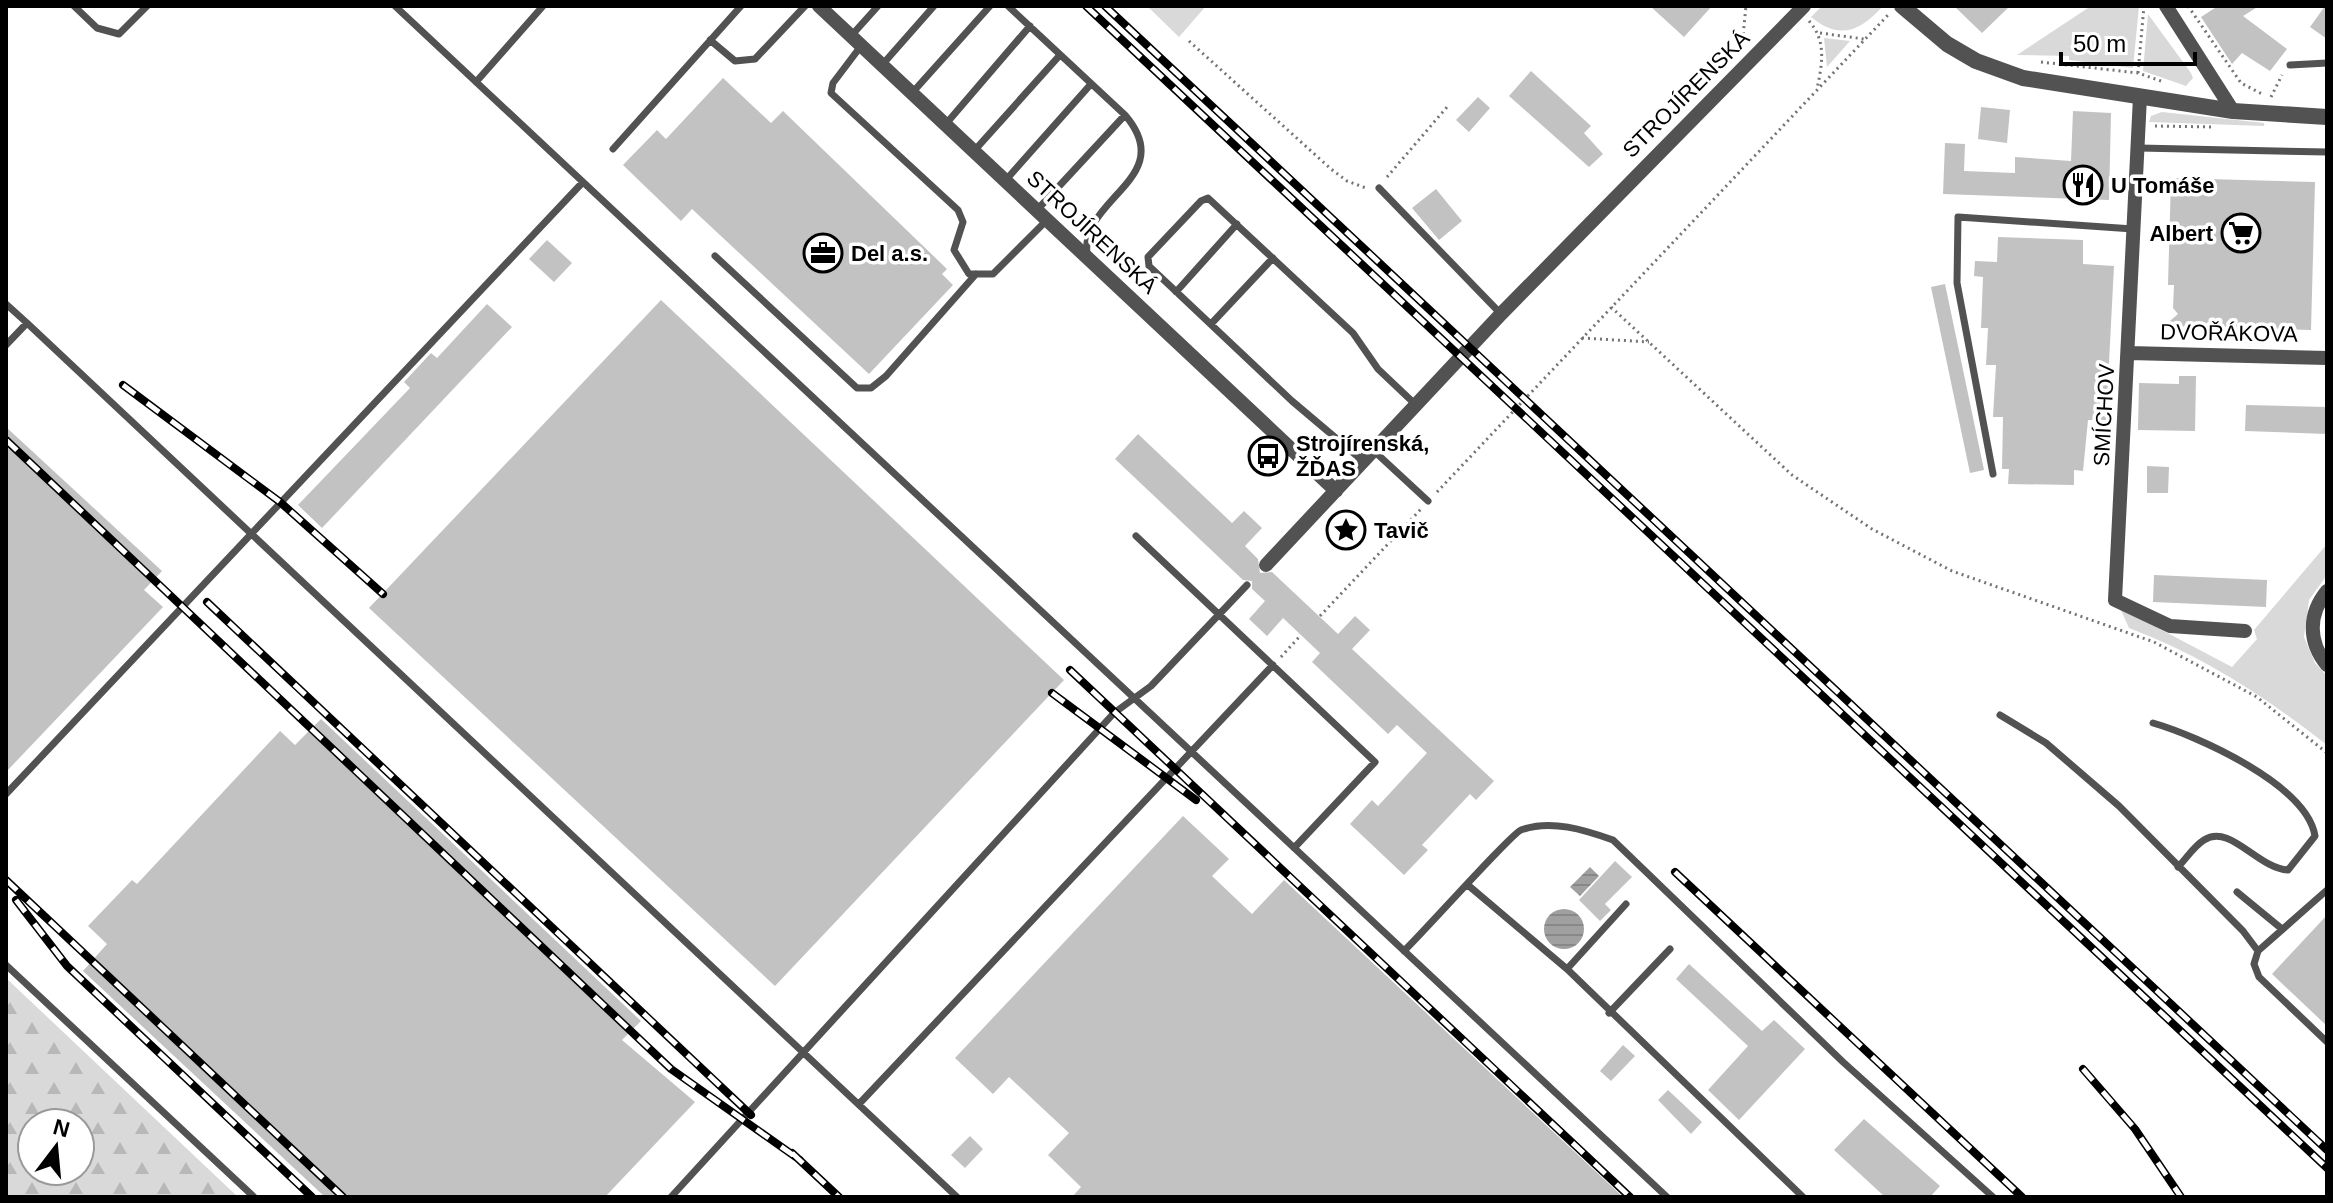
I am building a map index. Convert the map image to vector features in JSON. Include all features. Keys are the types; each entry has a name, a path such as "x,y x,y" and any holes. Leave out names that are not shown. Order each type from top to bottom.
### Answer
{"street":[{"name":"STROJÍRENSKÁ","path":"819,6 1336,491"},
{"path":"1899,6 1947,44 2002,72 2233,111 2327,117"},
{"path":"2166,6 2233,111"},
{"name":"STROJÍRENSKÁ","path":"1266,565 1501,314 1740,70 1805,12"},
{"name":"SMÍCHOV","path":"2140,97 2115,600 2170,626 2245,631"},
{"name":"DVOŘÁKOVA","path":"2129,353 2327,358"},
{"path":"2327,591 2311,622 2314,644 2327,665"}],"lane":[{"path":"74,6 97,28 119,34 147,6"},
{"path":"395,6 1667,1197"},
{"path":"476,82 543,6"},
{"path":"613,149 741,6"},
{"path":"710,40 735,61 755,59 805,6"},
{"path":"878,6 833,83 831,93 958,210 963,222 954,250 969,274 993,274 1125,115"},
{"path":"882,65 934,6"},
{"path":"912,93 990,6"},
{"path":"1008,6 1125,115 1138,134 1141,158 1134,176 1090,231 1087,258"},
{"path":"945,125 1030,26"},
{"path":"974,151 1060,55"},
{"path":"2290,65 2327,63"},
{"path":"1005,181 1091,84"},
{"path":"2139,148 2327,152"},
{"path":"6,794 583,182"},
{"path":"1379,188 1501,314"},
{"path":"1416,405 1378,369 1353,333 1212,201 1203,199 1148,257 1147,264 1211,324 1368,456 1428,501"},
{"path":"1993,474 1957,283 1958,217 2135,229"},
{"path":"1176,292 1237,224"},
{"path":"715,256 857,388 871,388 886,376 976,274"},
{"path":"1211,324 1273,258"},
{"path":"6,304 957,1197"},
{"path":"6,345 27,323"},
{"path":"1136,536 1375,762 1294,848"},
{"path":"671,1197 1114,713 1151,686 1247,585"},
{"path":"859,1104 1273,665"},
{"path":"2000,715 2058,754 2119,806 2243,931 2258,951"},
{"path":"2153,723 2216,746 2285,792 2312,821 2315,836 2288,870 2272,869 2235,840 2220,835 2205,839 2178,867"},
{"path":"1404,951 1519,830 1554,825 1590,831 1613,840 1843,1062 1993,1197"},
{"path":"1469,886 1567,969 1609,1013 1803,1197"},
{"path":"2327,890 2258,951 2254,964 2259,977 2327,1042"},
{"path":"2237,892 2282,929"},
{"path":"1567,969 1626,904"},
{"path":"1609,1013 1670,949"},
{"path":"6,965 254,1197"}],"path":[{"path":"1740,70 1746,6"},
{"path":"1320,616 1899,6"},
{"path":"2138,73 2144,6"},
{"path":"2188,6 2231,71 2250,90 2271,96 2276,83 2290,65"},
{"path":"1805,12 1820,33 1822,63 1817,89"},
{"path":"1820,33 1865,39"},
{"path":"1189,41 1339,175 1361,187 1379,188 1447,107"},
{"path":"2038,62 2138,73 2165,82"},
{"path":"2139,126 2219,127"},
{"path":"1611,307 1792,475 1872,529 1952,571 2154,642 2257,697 2327,753"},
{"path":"1582,338 1649,342"},
{"path":"1273,665 1300,636"}],"green space":[{"path":"1147,6 1206,6 1179,37"},
{"path":"1822,6 1883,6 1866,22 1849,30 1840,30 1831,29 1811,17"},
{"path":"2091,6 2139,6 2133,68 2069,60 2069,56 2017,55"},
{"path":"2148,14 2191,73 2193,78 2186,86 2143,71"},
{"path":"1824,38 1850,41 1827,67"},
{"path":"2162,112 2264,123 2264,126 2149,122 2151,116"},
{"path":"2327,544 2327,575 2309,600 2304,637 2315,663 2327,676 2327,745 2280,710 2208,664 2129,628 2120,608 2232,667 2257,639 2254,630"},
{"path":"6,978 238,1197 6,1197"}],"shaded area":[{"path":"1590,867 1599,876 1580,896 1570,887"},
{"path":"1564,909 1578,915 1584,929 1578,943 1564,949 1550,943 1544,929 1550,915"}],"building":[{"path":"1650,6 1712,6 1684,37"},
{"path":"1954,6 2010,6 1982,33"},
{"path":"2218,6 2259,6 2243,16 2287,49 2270,71 2242,53 2232,64 2201,17"},
{"path":"2327,6 2327,39 2310,27"},
{"path":"1531,71 1591,126 1584,133 1603,154 1589,167 1509,96"},
{"path":"723,78 771,123 783,111 947,269 942,274 953,285 869,374 692,209 681,221 623,165 657,130 666,139"},
{"path":"1478,97 1490,108 1469,132 1456,120"},
{"path":"1981,107 2010,110 2007,143 1978,139"},
{"path":"2073,111 2111,113 2109,200 1943,194 1945,143 1965,144 1964,171 2015,173 2015,157 2071,161"},
{"name":"Albert","path":"2171,178 2315,182 2311,330 2164,326 2178,314 2173,308 2174,285 2168,285"},
{"path":"1436,189 1462,221 1439,240 1412,208"},
{"path":"1998,237 2083,240 2083,264 2114,266 2106,420 2088,420 2083,471 2074,470 2074,485 2008,484 2009,469 2002,469 2003,417 1993,417 1996,365 1986,365 1988,328 1981,328 1983,277 1974,276 1975,261 1997,262"},
{"path":"547,240 572,263 554,282 529,259"},
{"path":"1945,284 1984,470 1970,473 1931,287"},
{"path":"661,300 1064,680 775,986 369,608"},
{"path":"487,304 512,327 322,528 298,505 410,388 404,382 431,353 437,358"},
{"path":"2179,376 2196,376 2195,431 2138,430 2139,383 2179,384"},
{"path":"2246,405 2327,407 2327,434 2245,431"},
{"path":"6,427 162,571 144,590 163,607 6,772"},
{"path":"1138,434 1232,523 1244,511 1262,528 1245,546 1258,559 1260,573 1272,572 1338,634 1355,616 1370,630 1352,649 1494,781 1476,800 1470,794 1422,845 1428,850 1404,875 1350,824 1372,800 1378,806 1427,753 1397,725 1388,734 1312,662 1320,653 1283,618 1267,636 1249,619 1265,601 1252,589 1252,581 1243,580 1115,459"},
{"path":"2147,466 2169,467 2168,493 2147,493"},
{"path":"2154,575 2267,580 2266,607 2153,602"},
{"path":"321,719 641,1021 622,1040 695,1102 605,1197 325,1197 83,971 107,944 88,926 132,880 137,884 280,731 295,745"},
{"path":"1183,816 1229,859 1212,876 1252,914 1284,880 1623,1197 1072,1197 1081,1187 1048,1155 1069,1133 1009,1077 993,1094 955,1058"},
{"path":"1615,861 1632,877 1605,904 1611,910 1600,921 1579,900"},
{"path":"2327,915 2327,1026 2272,974"},
{"path":"1689,964 1762,1031 1774,1020 1805,1049 1739,1120 1708,1090 1748,1046 1676,979"},
{"path":"1623,1045 1635,1056 1611,1081 1600,1071"},
{"path":"1668,1090 1702,1122 1691,1134 1658,1100"},
{"path":"1864,1119 1940,1186 1930,1197 1885,1197 1834,1150"},
{"path":"970,1136 983,1149 965,1168 951,1155"}],"railway":[{"path":"1086,6 2327,1168"},
{"path":"1105,6 2327,1150"},
{"path":"123,385 280,502 383,594"},
{"path":"6,440 671,1069 800,1160"},
{"path":"207,602 751,1115"},
{"path":"1070,670 1630,1197"},
{"path":"1052,693 1196,800"},
{"path":"1675,872 2022,1197"},
{"path":"6,880 343,1197"},
{"path":"16,900 67,966 312,1197"},
{"path":"2083,1069 2135,1129 2181,1197"},
{"path":"792,1153 839,1197"}],"place":[{"name":"U Tomáše","path":"2083,185"},
{"name":"Albert","path":"2241,233"},
{"name":"Del a.s.","path":"823,253"},
{"name":"Strojírenská, ŽĎAS","path":"1268,456"},
{"name":"Tavič","path":"1346,530"}]}
